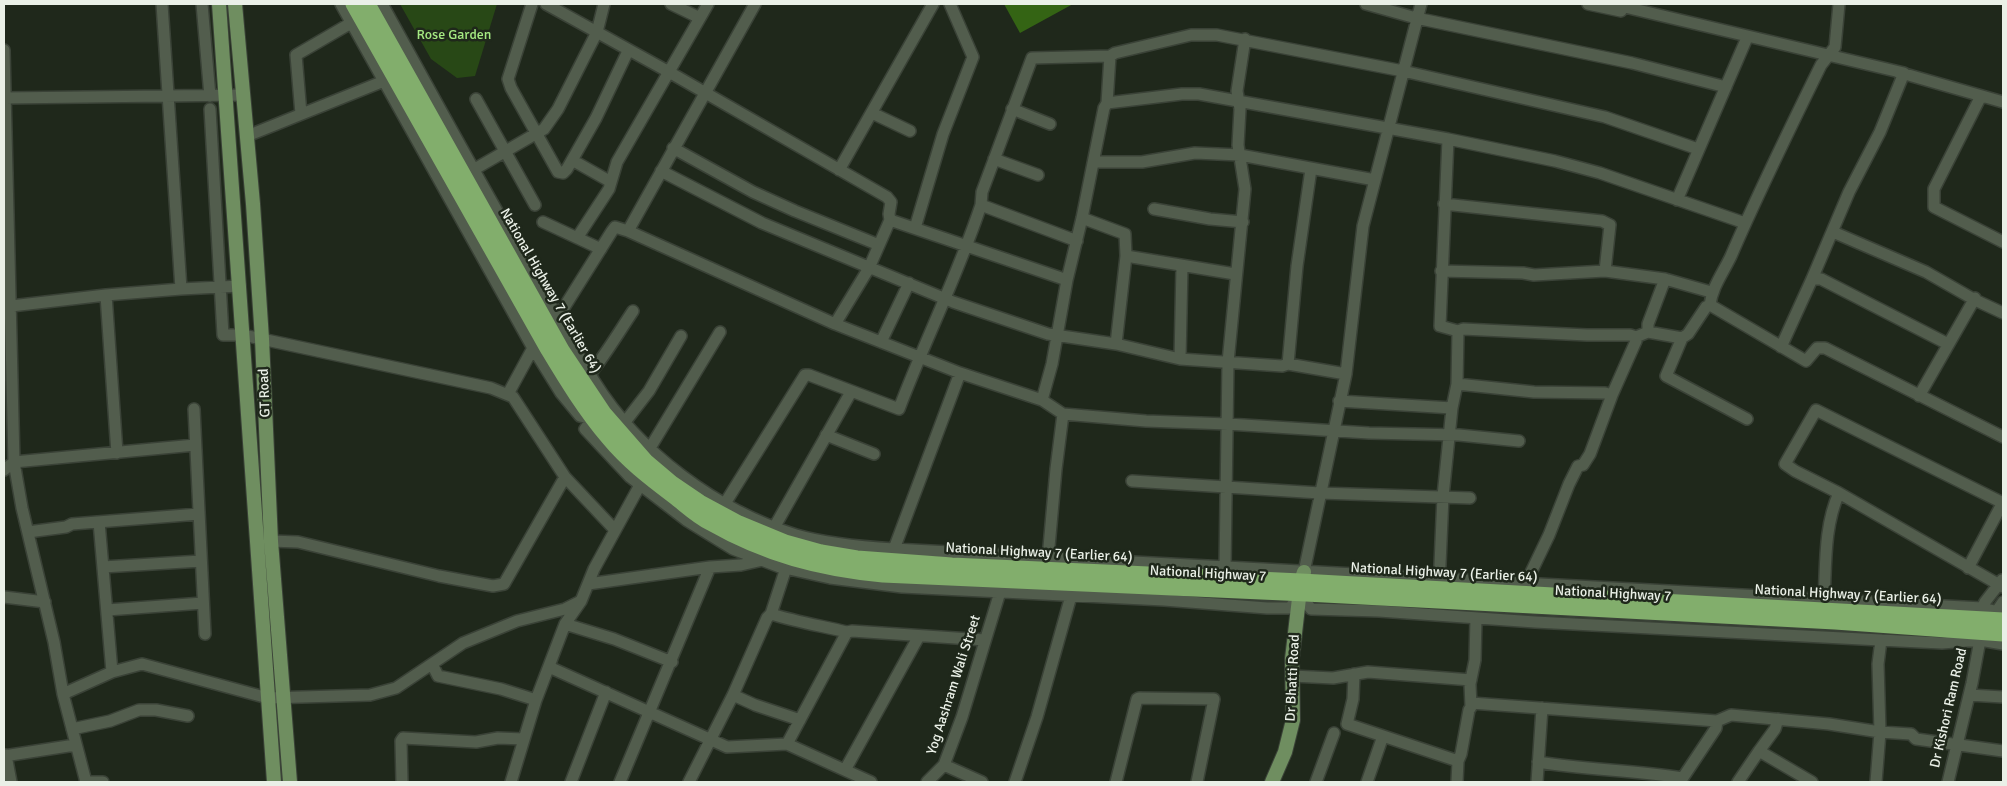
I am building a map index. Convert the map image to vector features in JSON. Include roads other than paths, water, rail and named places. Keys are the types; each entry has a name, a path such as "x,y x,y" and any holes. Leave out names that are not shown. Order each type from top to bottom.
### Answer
{"highway":[{"name":"National Highway 7","path":"353,4 548,350 575,394 593,418 631,463 708,523 746,542 795,561 846,572 926,578 1302,582 1835,622 1990,620 2003,634"},
{"name":"National Highway 7 (Earlier 64)","path":"368,4 562,350 604,413 646,461 672,483 700,502 739,523 786,542 820,552 856,558 1302,582 1439,584 1990,620"}],"main road":[{"name":"GT Road","path":"219,4 274,782"},
{"name":"GT Road","path":"235,4 244,95 262,339 271,541 290,782"},
{"name":"Dr Bhatti Road","path":"1272,782 1285,752 1293,720 1292,659 1302,582"}],"street":[{"path":"162,4 181,289"},
{"path":"202,4 210,96"},
{"path":"341,4 533,348 561,393 580,416 593,418 585,429 630,477 686,520 733,549 786,568 830,578 902,587 1267,608 1290,608 1302,582 1346,374 1363,226 1421,4"},
{"path":"382,4 473,170 590,374 625,422 650,448 693,484 724,504 796,535 842,544 894,549 1225,568 1302,582"},
{"path":"532,4 508,79 510,88 558,172 563,173 572,160 596,118 628,50"},
{"path":"546,4 887,197 891,202 890,220 869,268 834,324"},
{"path":"473,170 506,153 544,129 558,109 597,32 604,4"},
{"path":"671,4 700,18"},
{"path":"577,238 609,189 617,162 708,4"},
{"path":"628,232 673,148 755,4"},
{"path":"839,170 933,4"},
{"path":"915,228 943,134 972,65 973,57 950,4"},
{"path":"1366,4 1416,18 1632,63 1726,87"},
{"path":"1588,4 1636,9 1746,40 1904,73 2003,102"},
{"path":"1612,4 1827,57"},
{"path":"1710,305 1711,292 1725,270 1745,223 1820,64 1835,47 1837,4"},
{"path":"301,114 296,55 351,22"},
{"path":"724,504 805,375 899,410 919,357 968,246 981,205 982,192 1032,58 1110,56 1115,53 1191,34 1217,34 1403,71 1605,117 1698,149"},
{"path":"1225,568 1228,486 1228,362 1235,274 1243,222 1244,189 1238,145 1240,109 1237,91 1245,40"},
{"path":"1677,200 1746,40"},
{"path":"4,50 11,306 8,333 14,462 75,745 86,782 103,782"},
{"path":"1042,400 1052,364 1067,280 1082,218 1104,108 1108,103 1110,56"},
{"path":"1781,347 1849,192 1880,132 1904,73"},
{"path":"247,136 384,81"},
{"path":"1108,103 1114,104 1182,94 1199,94 1388,130 1448,139 1555,161 1600,173 1745,223"},
{"path":"5,98 244,95"},
{"path":"1981,96 1934,189 1934,207 2003,242"},
{"path":"476,99 535,205"},
{"path":"210,109 224,334 262,339 491,388 508,394 513,397 565,477 615,530"},
{"path":"1012,109 1050,124"},
{"path":"872,114 910,131"},
{"path":"1448,139 1440,326 1458,331 1463,329 1587,335 1630,335 1636,337 1648,332 1682,338"},
{"path":"673,148 753,192 879,245"},
{"path":"1094,162 1142,162 1195,153 1240,154 1375,180"},
{"path":"994,159 1038,175"},
{"path":"572,160 611,182"},
{"path":"1288,364 1297,266 1312,169"},
{"path":"661,171 692,189 762,223 946,298 1048,334 1116,344 1180,359 1282,366 1288,364 1346,374"},
{"path":"1444,204 1602,220 1610,225 1605,271"},
{"path":"981,205 1077,241"},
{"path":"1154,209 1210,219 1243,222"},
{"path":"1082,218 1125,234 1126,256 1116,344"},
{"path":"890,220 1067,280"},
{"path":"543,222 601,249"},
{"path":"558,317 615,227 834,324 960,374 1042,400 1063,414 1146,421 1519,441"},
{"path":"1833,232 1926,272 2003,313"},
{"path":"1126,256 1235,274"},
{"path":"1180,359 1182,266"},
{"path":"1441,271 1523,272 1534,275 1605,271 1665,279 1711,292"},
{"path":"1648,332 1648,324 1665,279"},
{"path":"1812,279 1820,279 1948,344"},
{"path":"881,342 908,283"},
{"path":"11,306 106,295 240,286"},
{"path":"106,295 117,452"},
{"path":"1919,396 1975,298"},
{"path":"1710,305 1806,361 1811,358 1817,348 1825,348 2003,437"},
{"path":"1710,305 1706,307 1688,334 1682,338 1666,376 1747,419"},
{"path":"590,374 634,311"},
{"path":"1458,331 1457,384 1452,408 1443,496 1439,584 1524,585 1824,600 1990,620"},
{"path":"650,448 720,332"},
{"path":"625,422 649,391 681,336"},
{"path":"1524,585 1549,535 1578,466 1583,464 1590,454 1636,337"},
{"path":"508,394 533,348"},
{"path":"894,549 960,374"},
{"path":"1457,384 1534,392 1605,393 1612,395"},
{"path":"775,526 851,392"},
{"path":"1339,401 1452,408"},
{"path":"194,410 204,634"},
{"path":"1302,582 1311,609 1379,611 1942,643 1990,620 2002,584 1968,568 1785,464 1816,410 2003,502 1968,568"},
{"path":"1048,558 1063,414"},
{"path":"826,434 874,454"},
{"path":"4,470 14,462 196,445"},
{"path":"271,541 298,542 438,576 493,586 504,584 565,477"},
{"path":"1132,481 1320,493 1470,498"},
{"path":"512,782 536,700 565,624 581,601 594,569 640,485"},
{"path":"1824,600 1828,523 1839,493"},
{"path":"28,532 66,527 72,524 199,514"},
{"path":"98,522 112,672"},
{"path":"588,584 741,565 763,560"},
{"path":"103,567 201,561"},
{"path":"620,782 710,568"},
{"path":"689,782 733,694 767,618 771,614 786,568"},
{"name":"Yog Aashram Wali Street","path":"927,782 944,765 962,717 1000,592"},
{"path":"1015,782 1037,717 1071,596"},
{"path":"4,597 45,602"},
{"path":"64,694 112,672 142,664 268,698 370,695 396,688 463,643 517,621 565,609 581,601"},
{"path":"107,610 203,603"},
{"path":"771,614 806,624 814,624 847,632 985,640"},
{"path":"1457,782 1458,760 1461,754 1471,703 1470,680 1475,660 1476,618"},
{"path":"1990,620 2003,644"},
{"name":"Dr Kishori Ram Road","path":"1950,782 1969,694 1990,620"},
{"path":"565,624 614,639 672,662"},
{"path":"787,744 847,632"},
{"path":"845,770 919,636"},
{"path":"1876,782 1880,732 1878,664 1881,640"},
{"path":"432,664 438,676 501,689 536,700"},
{"path":"549,667 731,748 787,744 871,782"},
{"path":"1292,676 1333,678 1368,672 1470,680"},
{"path":"1354,674 1353,699 1348,724 1458,760"},
{"path":"571,782 606,692"},
{"path":"733,694 755,705 800,720"},
{"path":"1969,694 2003,697"},
{"path":"1116,782 1137,699 1214,699 1197,782"},
{"path":"1471,703 1717,722 1732,715 1778,719 1911,734 1916,739 2003,751"},
{"path":"1537,782 1542,708"},
{"path":"72,729 110,721 138,710 156,710 188,716"},
{"path":"1738,782 1775,729 1778,719"},
{"path":"1538,762 1567,767 1648,772 1681,780 1716,728 1717,722"},
{"path":"1316,782 1334,733"},
{"path":"1367,782 1383,736"},
{"path":"402,782 401,741 403,738 476,742 498,738 524,739"},
{"path":"12,782 5,755 75,745"},
{"path":"1758,751 1812,782"},
{"path":"944,765 982,782"}],"park label":[{"name":"Rose Garden","path":"454,35"}]}
